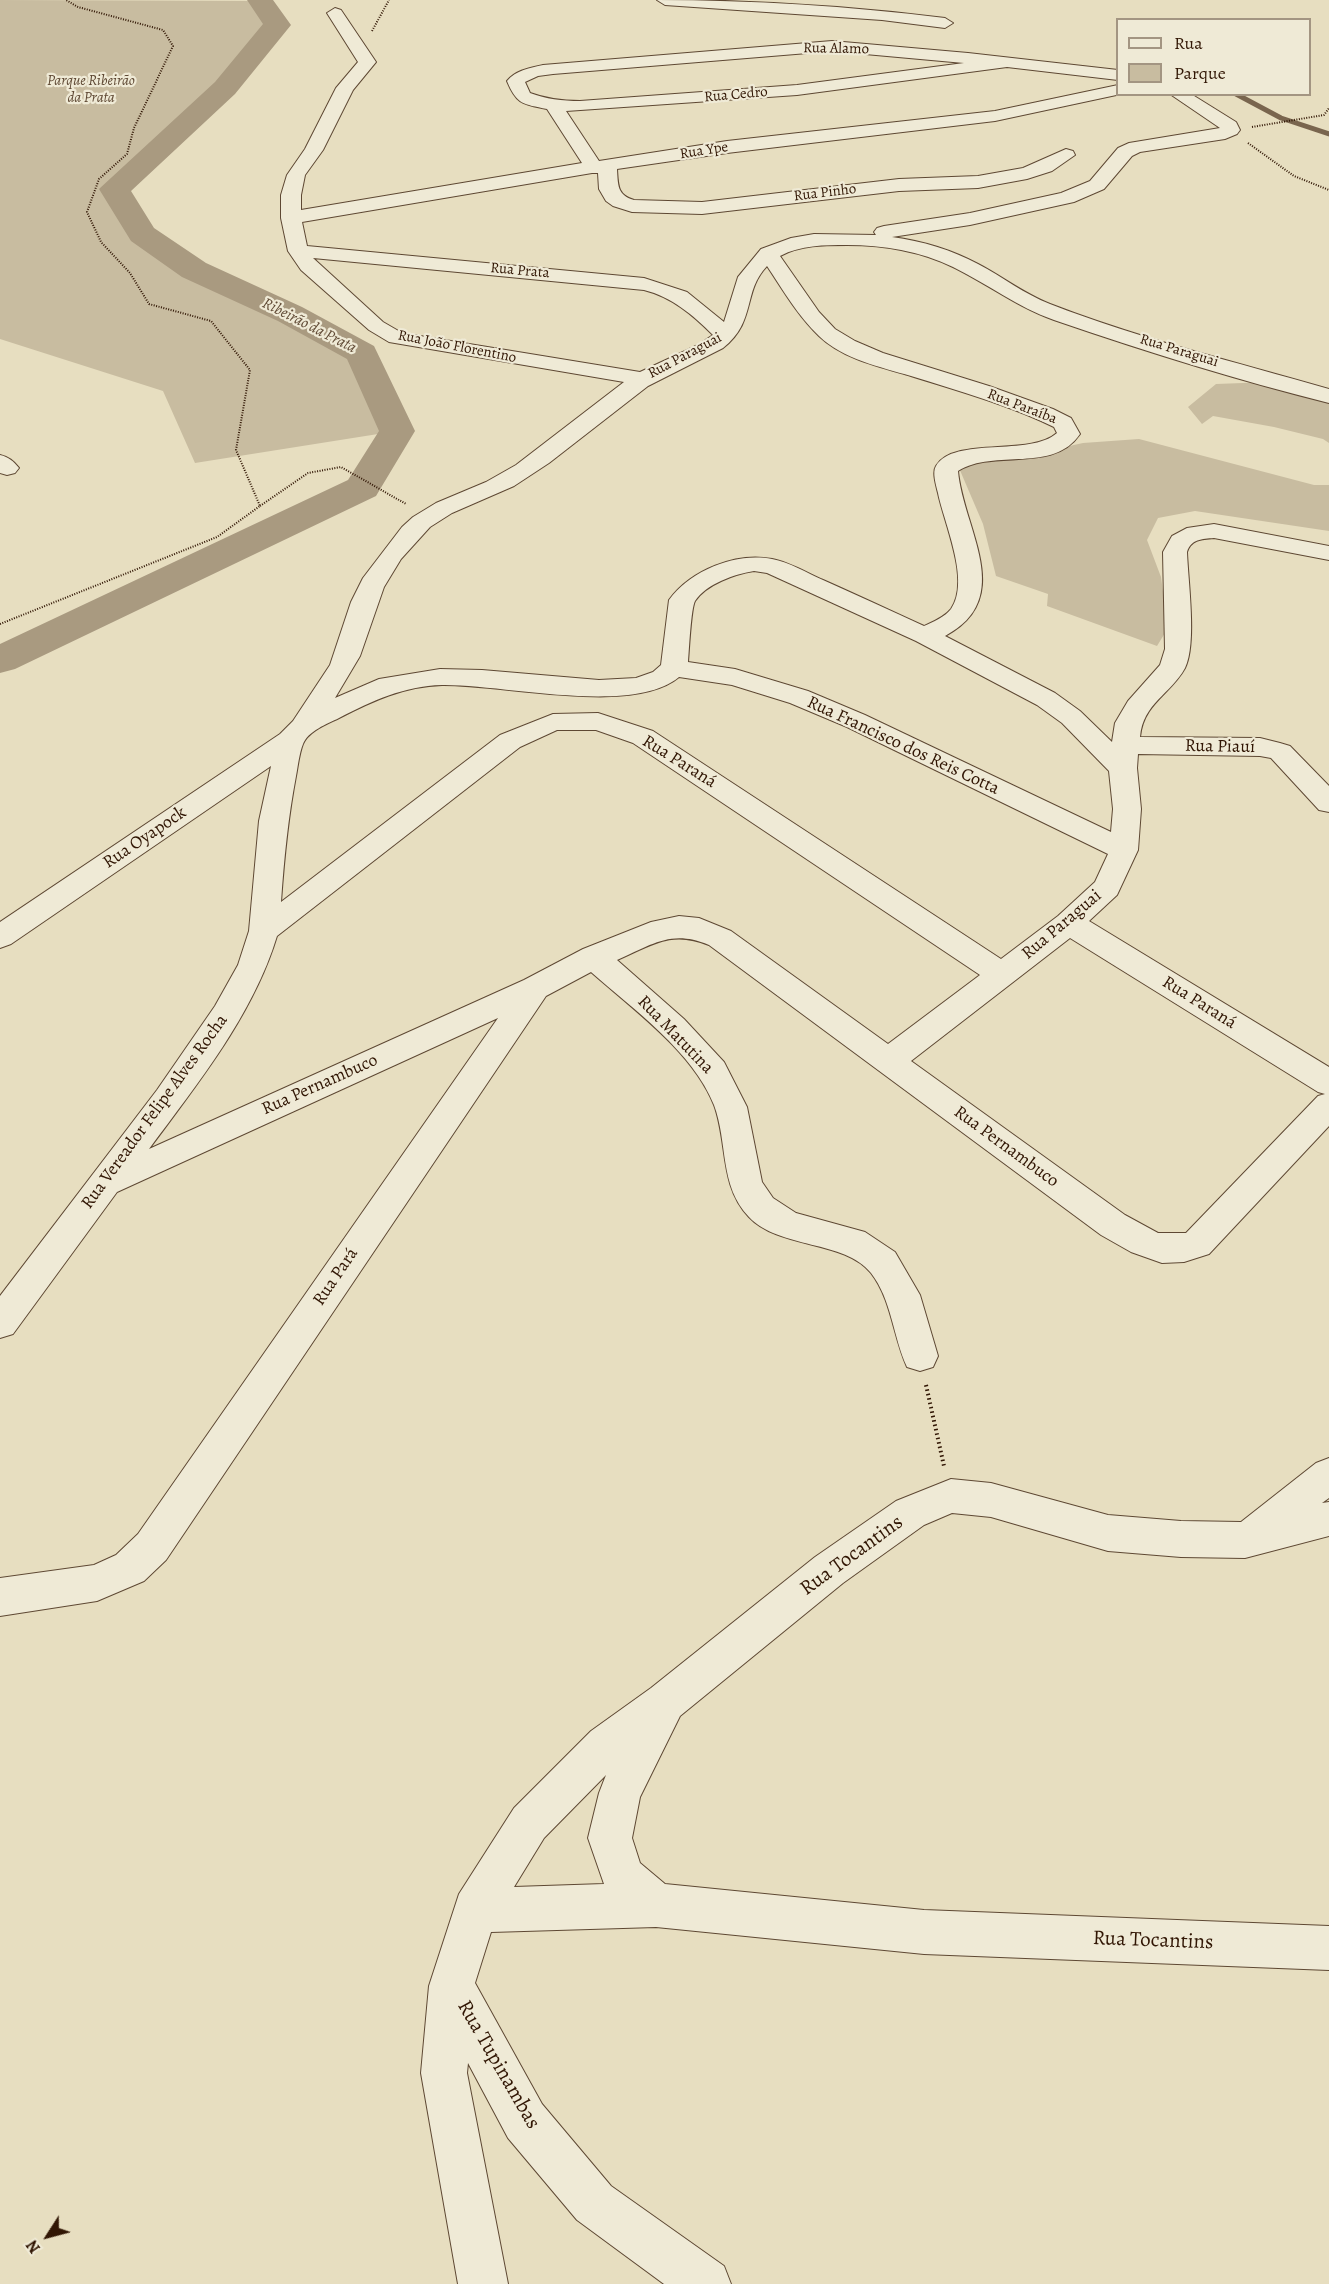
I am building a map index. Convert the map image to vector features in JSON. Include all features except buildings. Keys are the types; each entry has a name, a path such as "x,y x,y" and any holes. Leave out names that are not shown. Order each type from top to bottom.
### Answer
{"street":[{"path":"665,0 851,6 945,23"},
{"path":"832,46 851,6"},
{"name":"Rua João Florentino","path":"335,13 367,62 345,88 314,150 296,175 291,195 291,218 298,250 308,266 376,326 396,338 642,380"},
{"name":"Rua Alamo","path":"553,69 832,46 1116,75"},
{"name":"Rua Cedro","path":"553,69 536,71 516,81 522,96 554,106 797,90 1007,62"},
{"name":"Rua Ype","path":"291,218 514,179 738,146 995,116 1116,90"},
{"path":"821,239 970,219 1066,198 1097,185 1125,152 1136,147 1219,135 1227,126 1182,96"},
{"path":"554,106 601,167"},
{"name":"Rua Pinho","path":"601,167 613,197 620,202 632,206 670,209 702,208 890,185 978,182 1027,173 1045,167 1066,155"},
{"name":"Rua Paraguai","path":"296,733 333,683 348,652 367,593 411,532 427,516 449,504 501,484 531,466 642,380 700,352 726,335 737,319 741,294 754,266 768,253 793,243 821,239 853,239 920,248 970,267 1041,308 1329,396"},
{"name":"Rua Prata","path":"298,250 644,284 678,294 691,302 726,335"},
{"name":"Rua Paraíba","path":"768,253 812,316 828,333 847,346 875,358 981,391 1045,414 1063,423 1069,434 1062,443 1044,448 974,456 956,460 946,468 950,496 967,549 969,592 963,610 948,624 925,636"},
{"name":"Rua Paraguai","path":"888,1061 1069,923 1107,888 1124,850 1127,809 1124,756 1128,723 1137,707 1172,667 1178,649 1175,552 1177,543 1185,536 1197,532 1214,531 1329,553"},
{"path":"296,733 362,695 388,685 440,677 482,678 599,688 639,686 662,678 674,668 682,600 698,584 734,567 754,564 772,566 925,636 1046,699 1124,756"},
{"name":"Rua Francisco dos Reis Cotta","path":"674,668 735,677 799,697 856,721 1124,850"},
{"name":"Rua Paraná","path":"264,931 510,741 553,722 598,722 643,737 1002,974"},
{"name":"Rua Vereador Felipe Alves Rocha","path":"0,1323 168,1099 227,1013 253,965 264,931 273,821 296,733"},
{"name":"Rua Oyapock","path":"0,937 296,733"},
{"name":"Rua Piauí","path":"1124,756 1260,747 1280,752 1329,802"},
{"name":"Rua Paraná","path":"1069,923 1329,1083"},
{"name":"Rua Pernambuco","path":"662,929 679,926 699,929 720,938 1113,1226 1153,1248 1179,1250 1197,1244 1329,1105"},
{"name":"Rua Pará","path":"0,1597 97,1582 130,1568 152,1547 535,988 594,957 662,929"},
{"name":"Rua Matutina","path":"594,957 673,1027 713,1070 731,1107 746,1185 761,1208 786,1224 853,1242 883,1262 902,1295 920,1356"},
{"name":"Rua Pernambuco","path":"105,1183 535,988"},
{"path":"1245,1540 1329,1475"},
{"name":"Rua Tocantins","path":"483,2284 444,2073 452,1986 475,1910 529,1823 606,1746 666,1702 829,1570 910,1513 951,1496 991,1500 1108,1533 1181,1539 1245,1540 1329,1519"},
{"path":"656,1905 623,1877 610,1838 620,1793 666,1702"},
{"name":"Rua Tocantins","path":"475,1910 656,1905 924,1932 1329,1948"},
{"name":"Rua Tupinambas","path":"452,1986 525,2121 594,2203 706,2284"}],"path":[{"path":"66,0 78,7 163,30 173,46 134,128 127,154 99,179 87,212 100,242 130,273 148,304 211,321 250,370 236,450 260,506"},
{"path":"1227,126 1324,116 1329,108"},
{"path":"1227,126 1293,176 1329,190"},
{"path":"0,624 217,537 308,473 341,467 395,498"},
{"path":"920,1356 951,1496"}],"green space":[{"name":"Parque Ribeirão da Prata","path":"0,0 263,1 277,25 225,88 115,189 142,234 194,270 290,314 362,353 397,431 195,463 163,391 0,339"},
{"path":"1270,382 1329,398 1329,443 1323,439 1274,427 1213,416 1202,424 1188,407 1216,384"},
{"path":"1139,439 1314,485 1329,485 1329,531 1195,511 1158,518 1147,540 1161,577 1168,628 1157,646 1047,606 1048,594 996,576 983,524 959,468 971,460 1042,452 1083,443"}],"waterway":[{"name":"Ribeirão da Prata","path":"0,660 362,488 397,431 362,353 290,314 194,270 142,234 115,189 225,88 277,25 260,0"},
{"path":"1240,96 1281,118 1329,134"}]}
